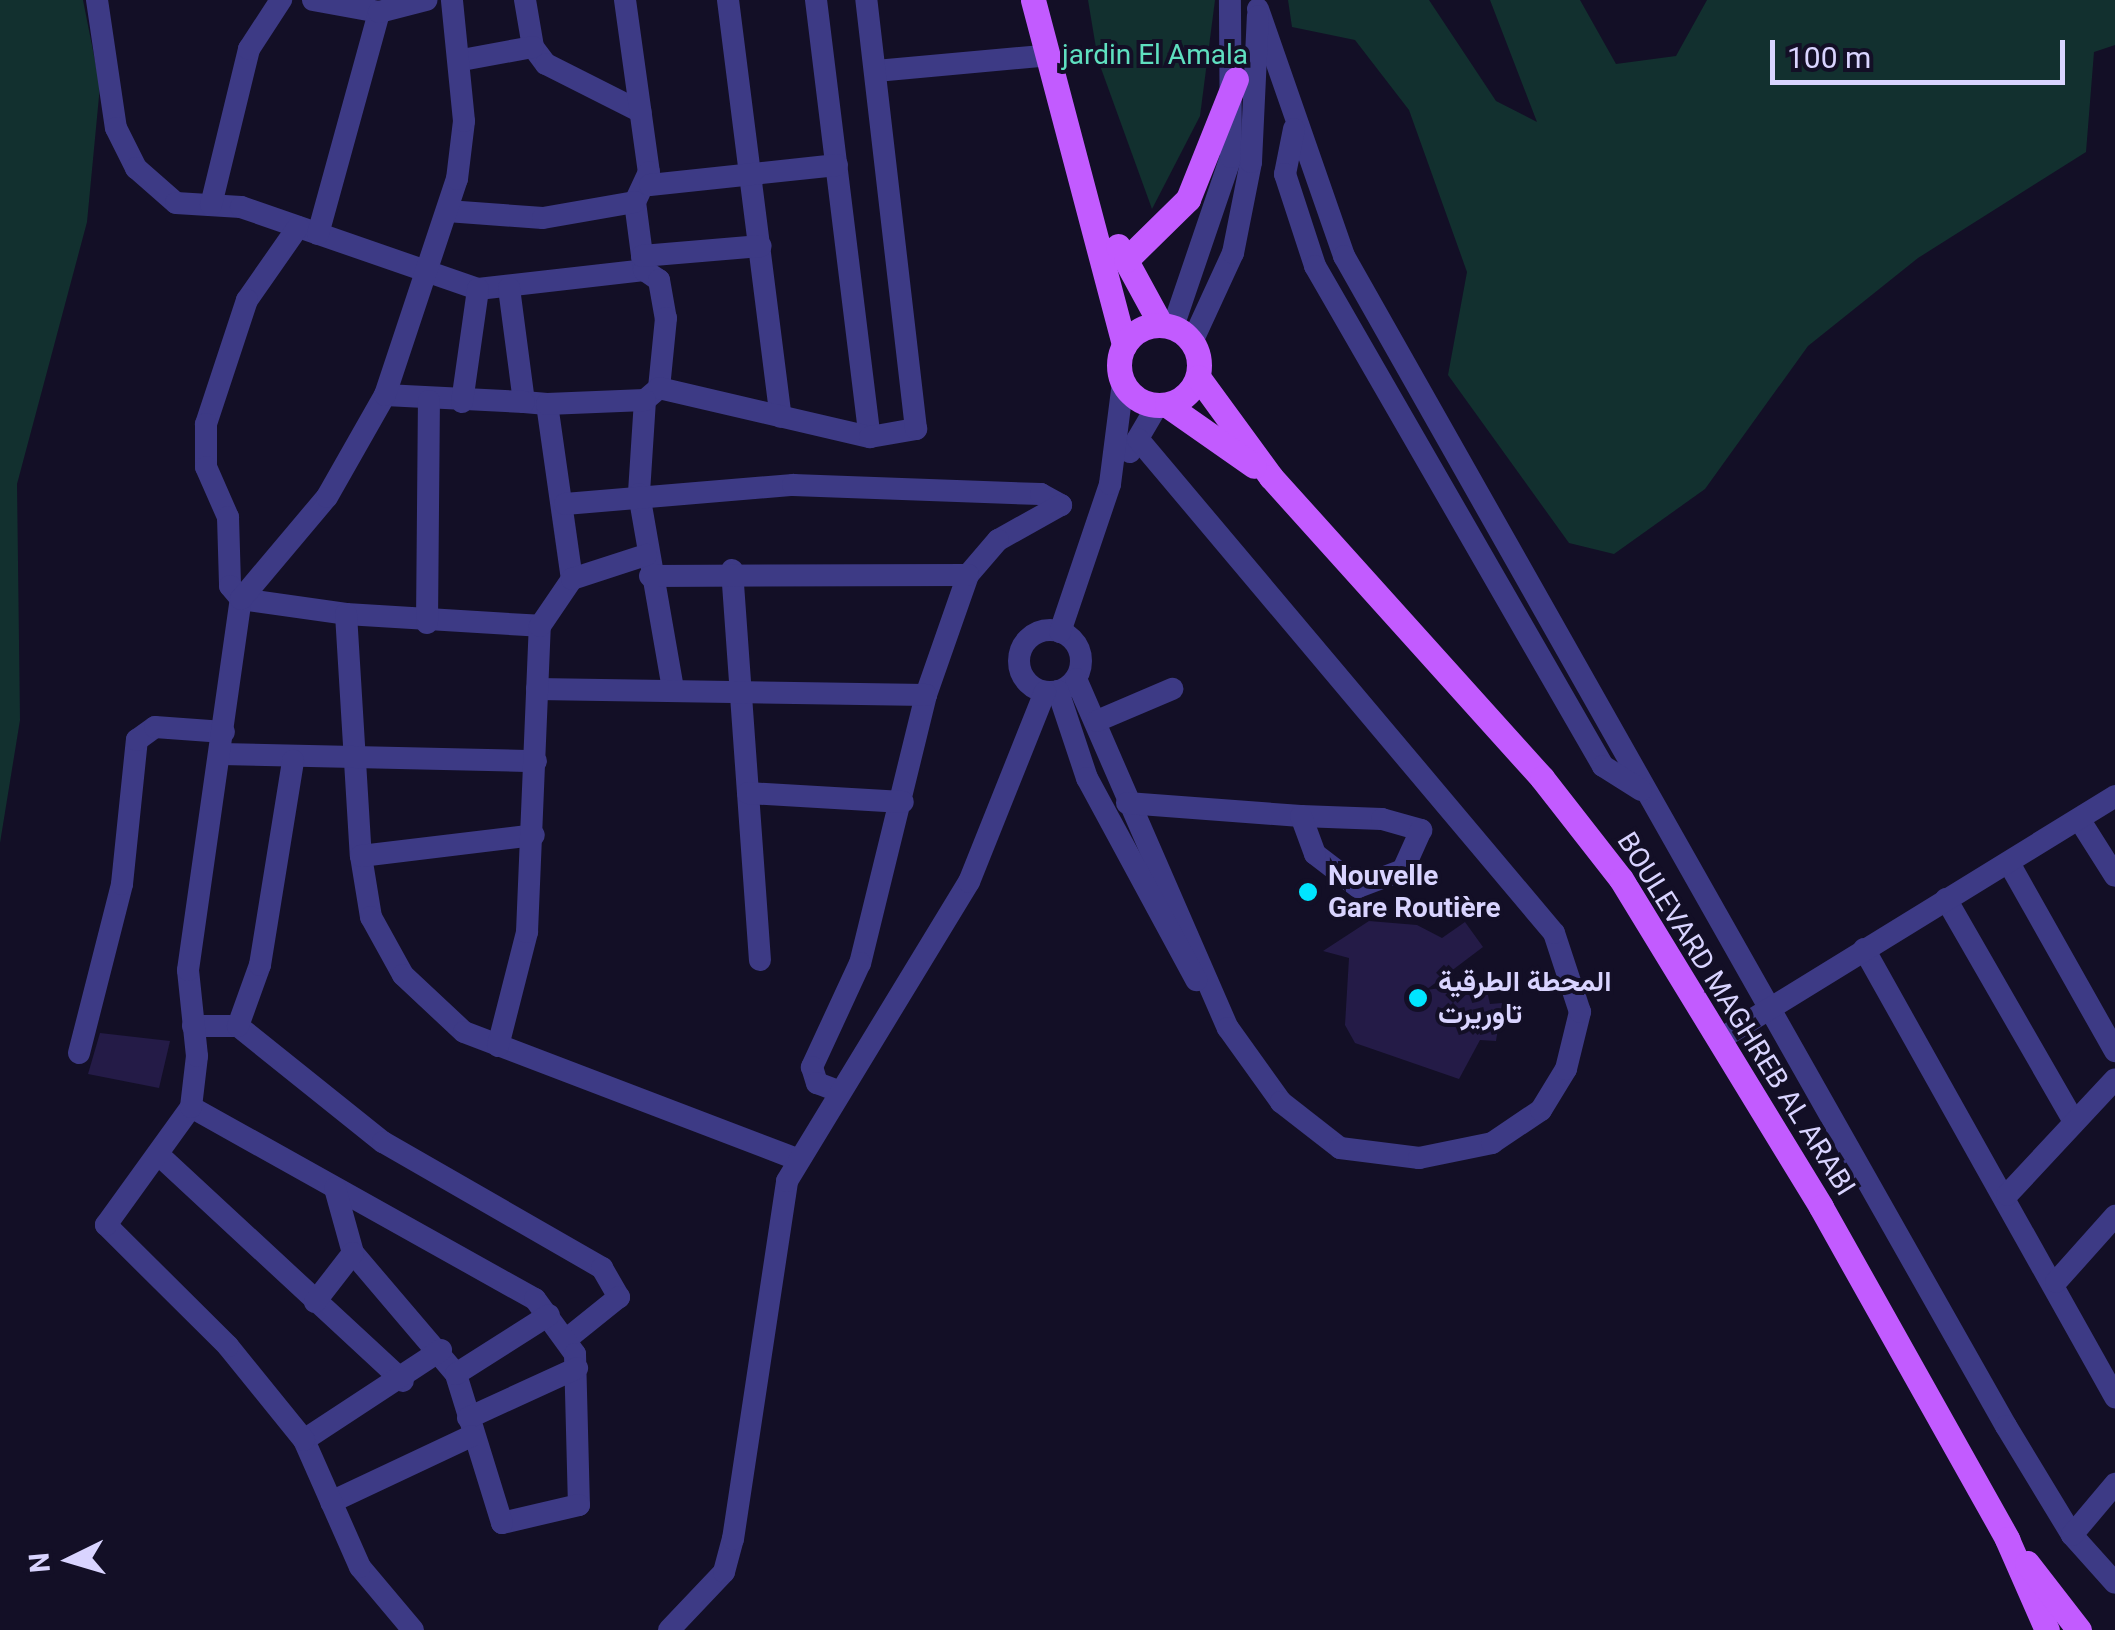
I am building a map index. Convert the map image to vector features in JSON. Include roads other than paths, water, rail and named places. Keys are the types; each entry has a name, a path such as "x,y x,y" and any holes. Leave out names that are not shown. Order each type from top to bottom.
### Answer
{"main road":[{"path":"1033,0 1042,56 1124,345 1123,383"},
{"path":"1126,260 1188,199 1236,79"},
{"path":"1079,176 1126,260 1175,331 1198,376 1162,406"},
{"path":"1124,345 1175,331"},
{"name":"BOULEVARD MAGHREB AL ARABI","path":"1198,376 1270,477 1567,808 1722,1038 2006,1539"},
{"name":"BOULEVARD MAGHREB AL ARABI","path":"1123,383 1270,477"},
{"path":"2006,1539 2047,1630"},
{"path":"2006,1539 2079,1630"}],"street":[{"path":"97,0 105,87 136,168 176,204 211,205 308,231 426,276 478,289 509,288 761,246"},
{"path":"211,205 249,49 281,0"},
{"path":"318,0 379,12 426,0"},
{"path":"413,1630 386,1608 304,1440 228,1346 110,1235 108,1214 160,1156 191,1107 190,945 241,599 327,497 385,395 446,212 462,150 462,60 452,0"},
{"path":"525,0 533,47 561,78 641,112"},
{"path":"625,0 641,112 643,263 664,290 639,494 648,566 673,688"},
{"path":"728,0 754,173 781,417"},
{"path":"816,0 870,438"},
{"path":"385,395 428,402 548,404 652,394 870,438 904,438 920,414 866,0"},
{"path":"1175,331 1217,213 1236,79 1230,0"},
{"path":"1175,331 1233,253 1252,162 1257,4"},
{"path":"1257,4 1294,128 1338,244 1627,748 1641,790 1772,1007 2072,1535 2115,1584"},
{"path":"241,599 225,572 228,517 206,466 206,424 247,300 308,231 379,12"},
{"path":"462,60 533,47"},
{"path":"876,70 1042,56"},
{"path":"446,212 543,218 754,173 837,165"},
{"path":"509,288 524,402"},
{"path":"462,402 478,289"},
{"path":"1060,632 1110,484 1123,383"},
{"path":"427,623 428,402"},
{"path":"498,1046 522,962 534,835 540,626 572,579 565,504 548,404"},
{"path":"1110,484 1162,406"},
{"path":"1060,688 1087,778 1163,930 1281,1102 1340,1148 1420,1158 1492,1143 1542,1110 1566,1068 1580,1012 1554,933 1138,438"},
{"path":"565,504 639,494 792,485 1041,494 1061,506 998,540 968,574 926,694 903,802 860,964 812,1067 817,1083 835,1090"},
{"path":"572,579 648,566 968,574"},
{"path":"732,570 760,960"},
{"path":"241,599 427,623 540,626"},
{"path":"346,614 360,856 382,947 427,1003 498,1046 796,1159"},
{"path":"669,1630 724,1572 734,1539 775,1237 796,1159 835,1090 969,882 1060,688 1081,657 1060,632 1040,632 1020,654 1028,682 1060,688 1097,720 1228,1028"},
{"path":"537,689 740,688 926,694"},
{"path":"1097,720 1172,689"},
{"path":"79,1053 122,884 137,740 155,727 293,760 352,764 536,761"},
{"path":"238,1026 260,965 293,760"},
{"path":"1087,778 1136,810 1301,816 1421,830 1403,870 1358,887 1315,854 1301,816"},
{"path":"748,794 903,802"},
{"path":"1722,1038 2115,796"},
{"path":"2079,819 2115,876"},
{"path":"360,856 534,835"},
{"path":"2009,863 2115,1051"},
{"path":"1946,899 2074,1122"},
{"path":"1864,949 2056,1282 2115,1396"},
{"path":"193,1026 238,1026 383,1142 612,1278 614,1307 568,1338"},
{"path":"2007,1195 2115,1079"},
{"path":"191,1107 525,1290 549,1314 568,1338 577,1368 580,1496 570,1511 502,1523 456,1374 441,1350 353,1253 335,1188"},
{"path":"160,1156 402,1381"},
{"path":"2056,1282 2115,1216"},
{"path":"315,1302 353,1253"},
{"path":"456,1374 549,1314"},
{"path":"2097,1362 2115,1345"},
{"path":"304,1440 402,1381 441,1350"},
{"path":"331,1502 577,1368"},
{"path":"2072,1535 2115,1484"}],"place":[{"name":"Nouvelle Gare Routière","path":"1308,892"},
{"name":"المحطة الطرقية تاوريرت","path":"1418,998"}],"park label":[{"name":"jardin El Amala","path":"1155,55"}]}
